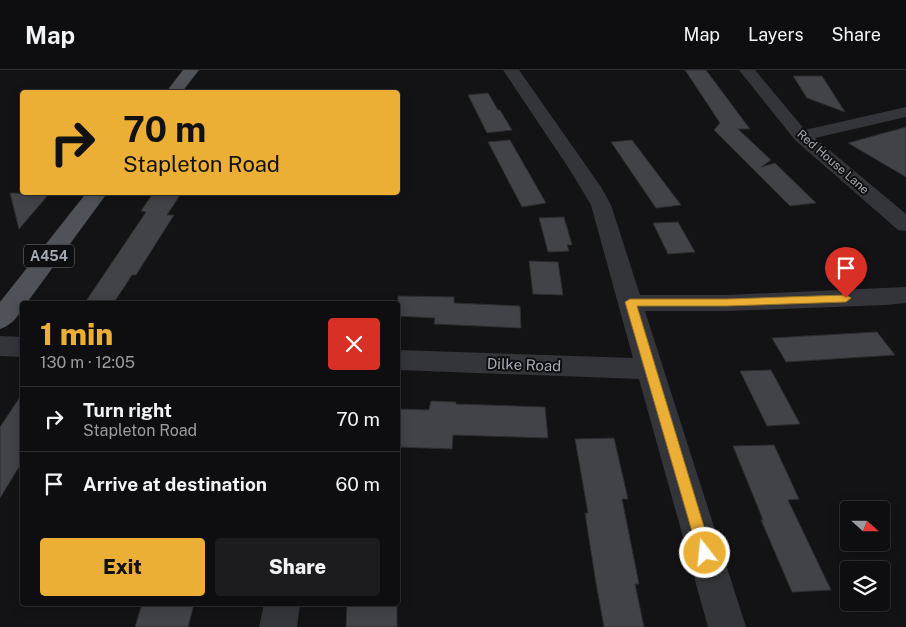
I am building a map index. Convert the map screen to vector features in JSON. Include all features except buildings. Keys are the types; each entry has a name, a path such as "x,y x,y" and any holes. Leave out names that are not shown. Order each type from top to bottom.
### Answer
{"main road":[{"path":"176,90 191,70"},
{"name":"A454","path":"0,320 96,195"}],"street":[{"path":"511,70 520,86 586,177 601,205 727,627"},
{"name":"Red House Lane","path":"747,70 800,136 906,225"},
{"path":"800,136 906,112"},
{"path":"630,302 727,303 885,297 906,294"},
{"path":"0,346 20,347"},
{"name":"Dilke Road","path":"400,360 651,369"},
{"path":"278,627 282,606"}],"route":[{"path":"705,553 630,302 727,303 846,298"}]}
